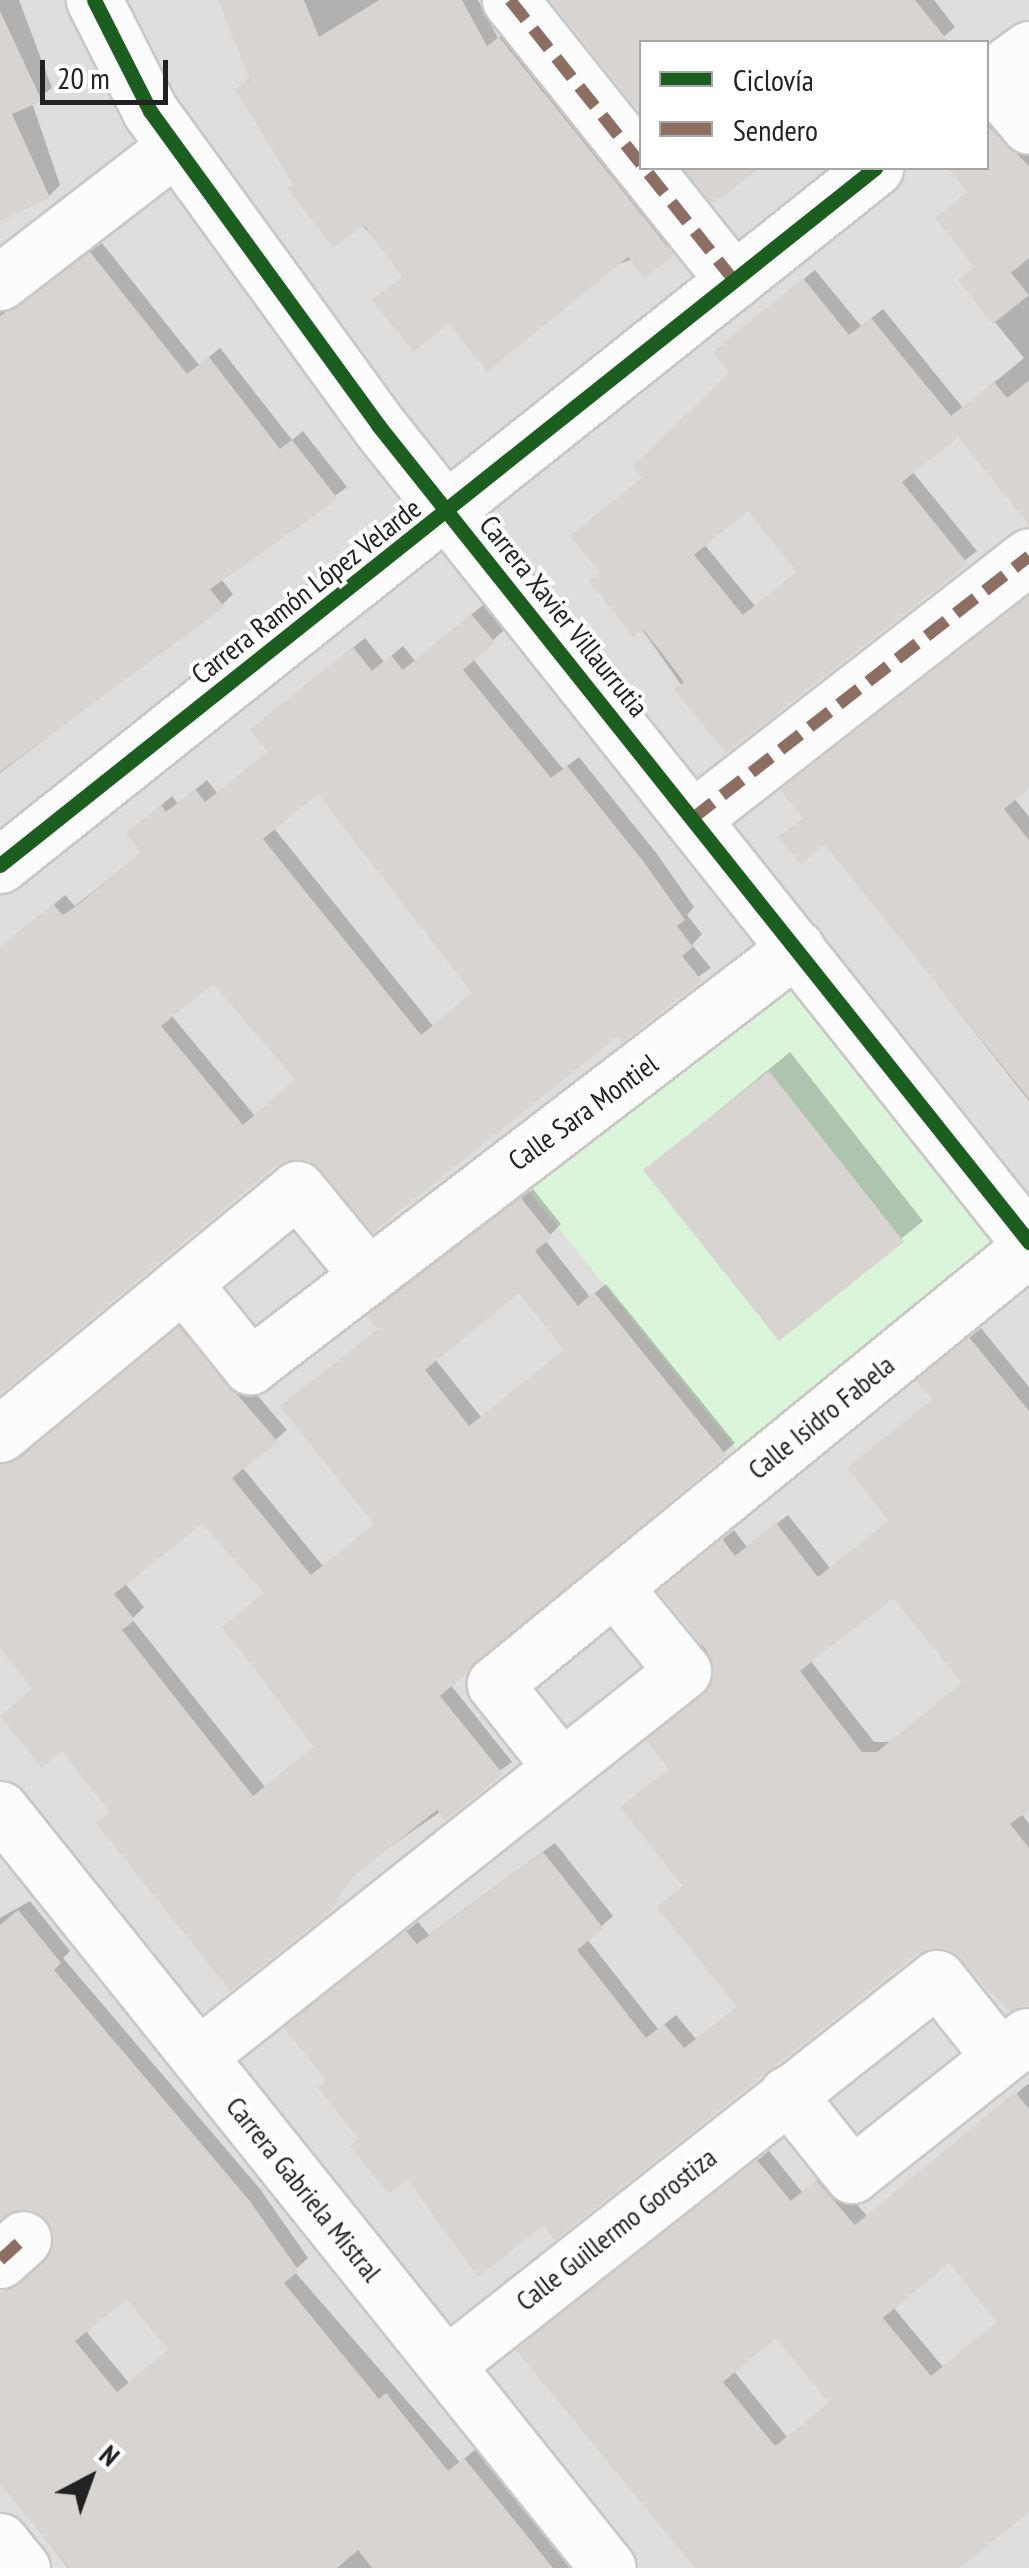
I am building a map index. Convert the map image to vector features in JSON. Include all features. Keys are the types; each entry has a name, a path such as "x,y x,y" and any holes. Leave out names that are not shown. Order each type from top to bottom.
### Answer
{"street":[{"name":"Carrera Xavier Villaurrutia","path":"94,0 175,148 447,510 1029,1245"},
{"path":"510,0 639,162"},
{"path":"1002,69 1029,126"},
{"path":"0,282 175,148"},
{"path":"646,170 734,281"},
{"name":"Carrera Ramón López Velarde","path":"0,865 873,170"},
{"path":"693,818 1029,556"},
{"name":"Calle Sara Montiel","path":"183,1283 250,1366 366,1272 796,948"},
{"path":"0,1434 297,1189 366,1272"},
{"name":"Calle Isidro Fabela","path":"561,1767 494,1684 1029,1245"},
{"path":"198,2056 683,1672 614,1587"},
{"name":"Carrera Gabriela Mistral","path":"0,1809 608,2568"},
{"name":"Calle Guillermo Gorostiza","path":"446,2365 787,2094 936,1978 1014,2046 852,2175 787,2094"},
{"path":"0,2541 22,2568"}],"shaded area":[{"path":"0,0 1029,0 1029,2568 0,2568"}],"green space":[{"path":"796,948 1029,1242 754,1472 509,1166"}],"building":[{"path":"218,0 304,0 319,37 379,0 462,0 487,46 499,37 674,255 645,278 628,257 487,372 449,323 413,352 372,300 402,277 364,225 333,248 287,188 293,184 235,89 250,80"},
{"path":"550,0 915,0 947,40 639,40 639,111"},
{"path":"0,11 42,101 12,114 50,198 0,221"},
{"path":"989,127 1029,166 1029,258 1011,273 1029,295 993,324 958,280 974,267 935,218 968,192 950,170 989,170"},
{"path":"685,170 757,170 712,204"},
{"path":"90,252 187,374 209,357 280,449 292,440 338,499 210,589 224,607 0,772 0,316"},
{"path":"803,278 849,335 871,318 951,416 994,382 1007,398 1029,380 1029,525 958,437 902,482 968,564 726,753 674,689 684,682 643,629 633,637 589,581 600,572 570,536 642,478 633,466 729,373 713,352","holes":["748,511 797,572 743,615 694,555"]},
{"path":"1029,596 1029,788 1004,809 1029,840 1029,1099 825,845 801,864 778,837 803,818 780,790"},
{"path":"471,614 495,642 463,670 551,778 567,766 646,865 685,920 677,926 693,947 682,956 702,981 622,1042 618,1036 373,1232 309,1160 278,1164 0,1394 0,947 53,904 63,915 78,905 141,852 126,833 161,805 166,812 195,789 205,802 268,752 250,730 353,647 372,671 391,655 403,670","holes":["318,794 472,993 421,1035 263,839","213,984 295,1079 243,1125 161,1026"]},
{"path":"769,1071 904,1242 779,1341 643,1170"},
{"path":"521,1198 552,1237 535,1251 578,1306 594,1292 726,1455 440,1696 503,1774 445,1820 437,1810 351,1878 330,1912 230,1991 96,1823 110,1812 62,1751 42,1768 0,1716 33,1689 0,1648 0,1464 20,1458 179,1327 278,1442 232,1478 311,1575 374,1524 280,1406 378,1329 367,1316","holes":["519,1293 564,1350 469,1426 425,1370","202,1524 264,1593 222,1627 314,1747 253,1796 122,1630 135,1620 114,1594"]},
{"path":"969,1337 1029,1411 1029,1810 1010,1824 1029,1848 1029,2006 1009,2011 949,1949 918,1953 555,2240 543,2225 478,2277 407,2179 389,2194 350,2146 359,2139 318,2088 327,2081 284,2028 406,1931 417,1944 543,1852 604,1929 577,1950 646,2038 664,2024 684,2048 737,2007 657,1907 683,1886 620,1807 669,1769 646,1740 714,1677 707,1651 658,1591 722,1539 735,1556 776,1523 818,1577 889,1521 847,1468 932,1400 916,1380","holes":["893,1598 962,1683 877,1752 862,1752 800,1671"]},
{"path":"18,1910 61,1963 54,1970 249,2200 299,2271 284,2283 379,2399 386,2393 448,2471 464,2458 553,2568 372,2568 358,2550 337,2568 69,2568 0,2484 0,2293 44,2262 54,2233 31,2209 0,2218 0,1925","holes":["127,2299 168,2350 117,2392 75,2341"]},
{"path":"1015,2092 1029,2109 1029,2512 960,2568 695,2568 516,2350 757,2160 791,2201 816,2180 855,2225","holes":["949,2263 997,2322 931,2376 883,2318","776,2338 829,2403 775,2446 723,2382"]}],"marked path":[{"path":"510,0 639,162"},
{"path":"646,170 734,281"},
{"path":"693,818 1029,556"},
{"path":"0,2260 23,2239"}],"cycle path":[{"path":"94,0 150,111 378,425 1029,1242"},
{"path":"0,865 872,170"}]}
